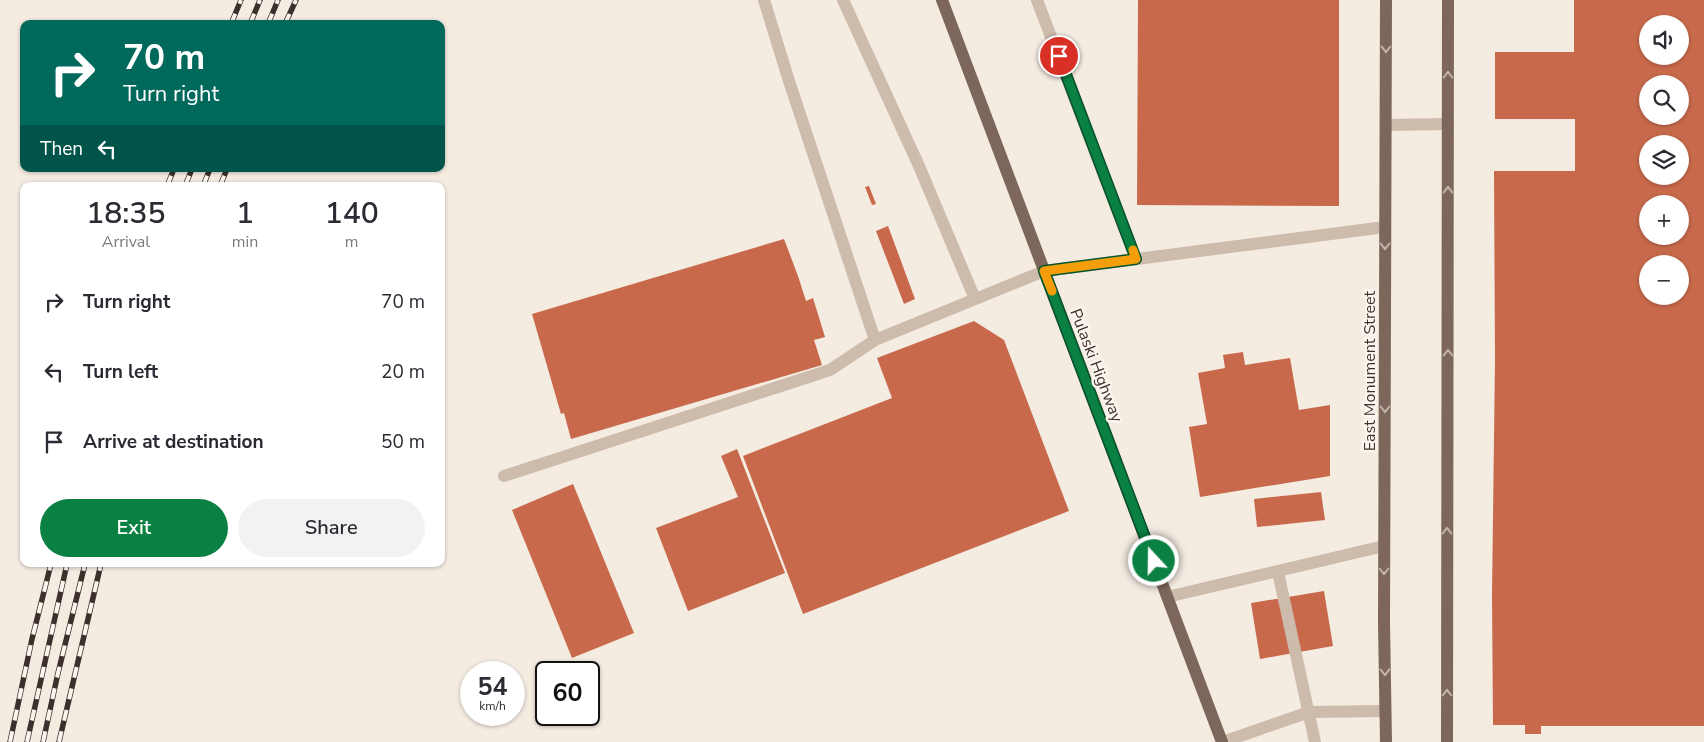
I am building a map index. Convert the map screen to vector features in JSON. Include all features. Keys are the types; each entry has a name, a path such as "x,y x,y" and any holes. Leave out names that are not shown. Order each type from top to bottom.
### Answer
{"main road":[{"name":"Pulaski Highway","path":"942,0 1222,742"},
{"name":"East Monument Street","path":"1386,0 1384,546 1386,742"},
{"path":"1447,742 1448,0"}],"lane":[{"path":"764,0 875,340"},
{"path":"843,0 919,166 975,299"},
{"path":"1038,0 1136,259"},
{"path":"1386,125 1448,124"},
{"path":"504,476 830,370 875,340 1044,271 1386,227"},
{"path":"1167,598 1384,546"},
{"path":"1278,572 1315,742"},
{"path":"1222,742 1309,712 1385,711"}],"building":[{"path":"1138,0 1339,0 1339,206 1137,205"},
{"path":"1574,0 1704,0 1704,726 1541,726 1541,734 1525,734 1525,725 1493,725 1494,171 1575,171 1575,119 1495,119 1495,52 1574,52"},
{"path":"869,186 876,204 872,205 865,187"},
{"path":"888,226 915,299 904,304 876,231"},
{"path":"784,239 806,301 813,298 825,337 814,340 822,365 571,439 564,413 561,414 532,314"},
{"path":"974,321 1004,340 1069,511 803,614 743,456 892,398 877,358"},
{"path":"1243,352 1245,365 1290,358 1299,410 1330,405 1330,476 1200,497 1189,427 1207,424 1198,373 1225,368 1223,355"},
{"path":"737,449 785,573 688,611 656,528 738,497 721,456"},
{"path":"573,484 634,633 572,658 512,510"},
{"path":"1321,492 1325,520 1257,527 1254,499"},
{"path":"1324,591 1333,646 1260,659 1251,603"}],"railway":[{"path":"233,20 241,0"},
{"path":"252,20 260,0"},
{"path":"270,20 278,0"},
{"path":"287,20 296,0"},
{"path":"169,182 173,172"},
{"path":"187,182 191,172"},
{"path":"205,182 209,172"},
{"path":"222,182 226,172"},
{"path":"10,742 32,639 50,567"},
{"path":"27,742 66,567"},
{"path":"43,742 84,567"},
{"path":"59,742 100,567"}],"slow traffic":[{"path":"1052,291 1044,271 1136,259 1133,250"}],"route":[{"path":"1059,56 1136,259 1044,271 1154,561"}]}
